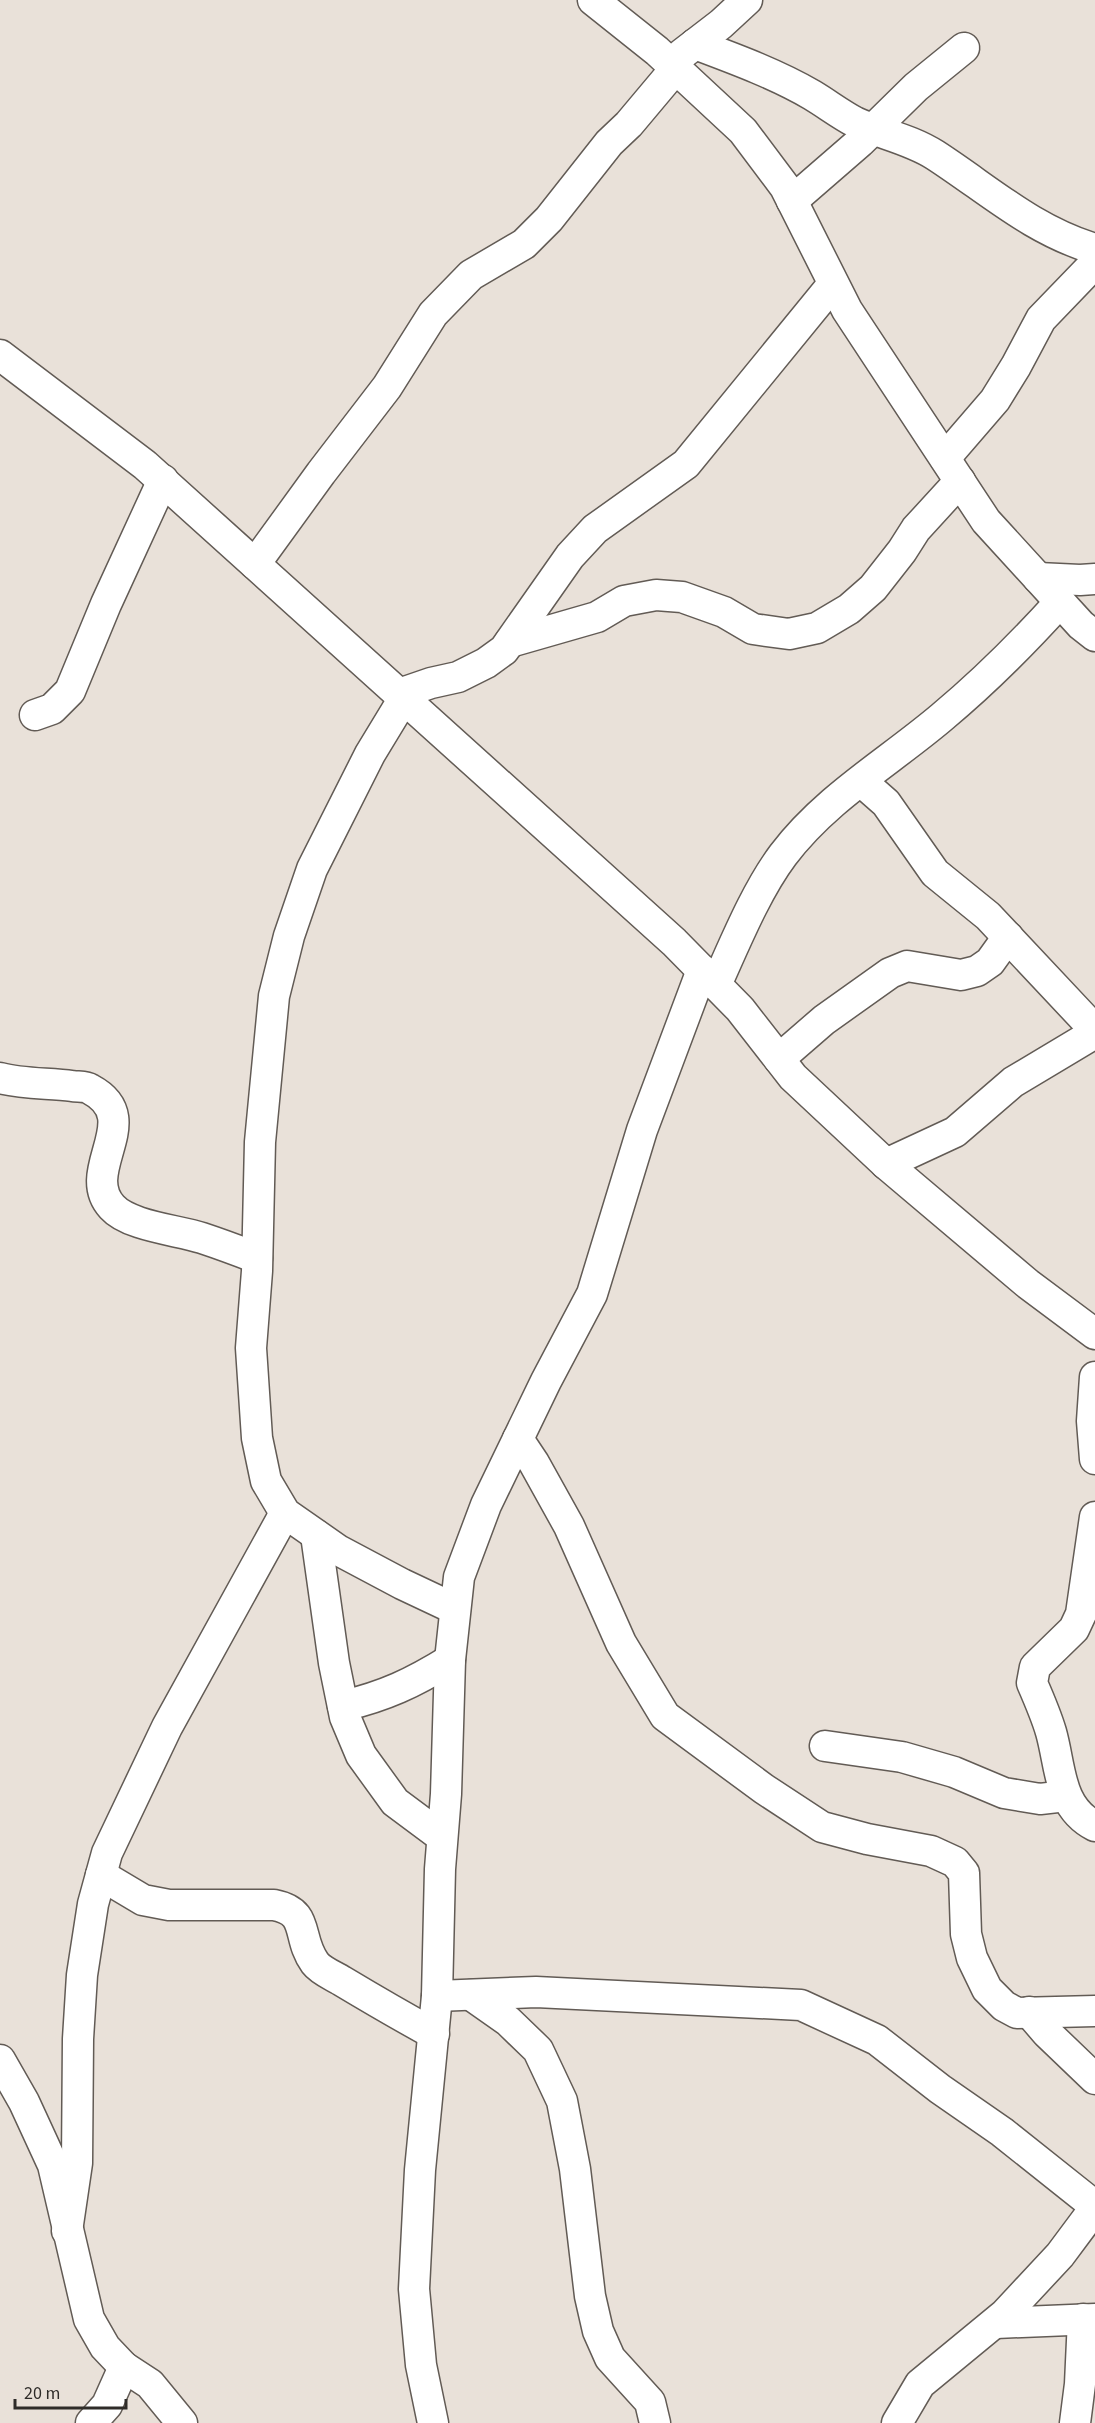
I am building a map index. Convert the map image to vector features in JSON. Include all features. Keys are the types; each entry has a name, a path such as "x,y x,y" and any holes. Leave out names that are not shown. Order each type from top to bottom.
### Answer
{"street":[{"path":"593,0 673,66 743,131 785,187 847,310 986,521 1060,602 1095,636"},
{"path":"255,564 321,472 387,387 433,314 471,274 524,244 549,219 609,143 629,124 673,66 747,0"},
{"path":"695,44 772,75 873,130 901,138 933,154 1038,226 1071,242 1095,249"},
{"path":"792,201 873,130 916,87 964,48"},
{"path":"510,642 597,617 624,601 656,595 682,597 724,612 753,629 789,634 817,628 849,609 873,588 902,551 1016,366 1041,319 1095,263"},
{"path":"455,1608 402,1584 338,1550 285,1513 266,1481 257,1438 251,1348 261,1142 269,1042 274,996 289,936 312,869 402,696 431,683 458,677 486,663 504,650 570,556 595,530 686,464 833,284"},
{"path":"0,355 163,480 674,942 740,1009 793,1077 886,1164 1028,1284 1095,1334"},
{"path":"35,715 52,709 70,691 110,593 163,480"},
{"path":"1038,578 1095,579"},
{"path":"433,2423 421,2365 414,2289 420,2170 437,1996 442,1838 447,1794 450,1660 459,1577 486,1504 592,1294 642,1130 709,977 783,855 829,805 942,718 994,671 1060,602"},
{"path":"861,781 886,803 935,873 988,916 1095,1031 1013,1082 955,1132 886,1164"},
{"path":"779,1059 824,1020 890,972 907,966 961,975 977,971 990,962 1008,937"},
{"path":"0,1078 88,1088 103,1098 111,1109 115,1123 101,1180 105,1198 114,1209 134,1220 202,1238 257,1258"},
{"path":"1095,1377 1092,1421 1095,1459"},
{"path":"518,1439 569,1526 621,1643 664,1716 764,1789 822,1827 867,1839 931,1851 955,1862 964,1873 966,1934 972,1958 987,1989 1004,2006 1017,2013 1095,2010"},
{"path":"67,2231 77,2163 78,2039 82,1975 93,1904 107,1853 167,1727 285,1513"},
{"path":"1095,1517 1081,1614 1074,1629 1035,1667 1032,1675 1032,1683 1051,1731 1066,1796 1084,1821 1095,1826"},
{"path":"316,1534 334,1663 345,1717 361,1755 395,1802 442,1838"},
{"path":"343,1706 378,1697 415,1681 450,1660"},
{"path":"825,1746 902,1757 954,1772 1004,1793 1040,1799 1066,1796"},
{"path":"101,1875 143,1900 169,1905 274,1905 290,1908 299,1917 305,1944 316,1966 434,2034"},
{"path":"437,1996 536,1992 801,2005 877,2040 940,2089 1093,2200 1060,2255 996,2322 920,2384 897,2423"},
{"path":"471,1995 508,2021 538,2050 562,2101 575,2169 590,2296 598,2331 610,2358 650,2402 655,2423"},
{"path":"1029,2012 1095,2079"},
{"path":"0,2060 24,2102 53,2165 89,2319 105,2348 124,2367 150,2384 182,2423"},
{"path":"996,2322 1089,2319 1075,2423"},
{"path":"91,2423 107,2405 124,2367"}]}
